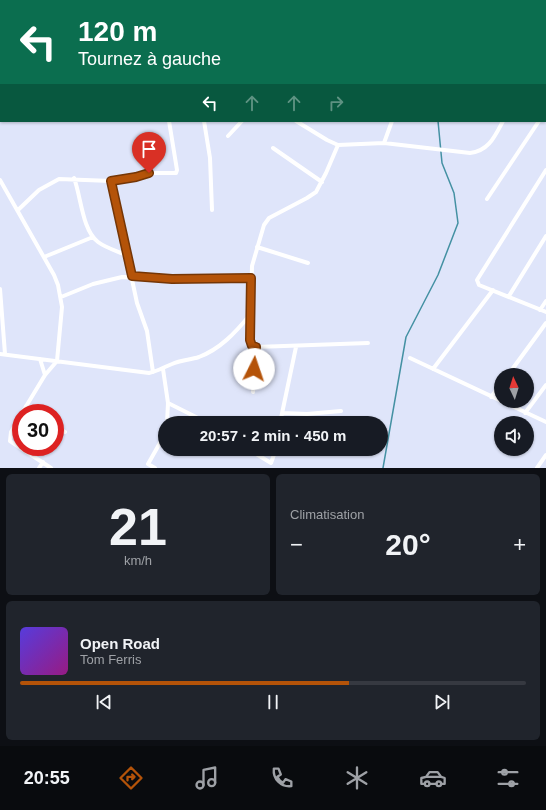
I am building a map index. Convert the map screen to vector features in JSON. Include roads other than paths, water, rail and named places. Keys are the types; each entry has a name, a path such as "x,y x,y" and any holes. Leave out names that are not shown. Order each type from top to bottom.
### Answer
{"street":[{"path":"18,210 40,190 53,181 74,178 111,181 136,177 149,173 176,173 177,170 169,122"},
{"path":"204,122 210,158 212,210"},
{"path":"228,136 241,122"},
{"path":"298,122 338,145 384,143 475,152 482,150 490,143 502,122"},
{"path":"384,143 392,122"},
{"path":"487,199 538,122"},
{"path":"338,145 316,192 269,218 257,247 251,278 250,342 252,346 256,347 296,347 368,343"},
{"path":"273,148 322,182"},
{"path":"546,170 477,280 479,285 546,312"},
{"path":"74,178 80,192 85,220 93,237 98,242 126,255"},
{"path":"0,180 44,257 58,285 61,297 61,323 57,361 45,375 27,404"},
{"path":"111,181 137,303 147,331 153,372"},
{"path":"509,296 546,236"},
{"path":"44,257 93,237"},
{"path":"257,247 308,263"},
{"path":"61,297 93,284 132,276 172,279 251,278"},
{"path":"0,289 2,354 137,373 153,372 163,369 170,364 198,357 217,348 250,316"},
{"path":"433,369 493,290"},
{"path":"540,310 546,301"},
{"path":"513,368 546,323"},
{"path":"253,392 256,347"},
{"path":"282,416 296,347"},
{"path":"410,358 546,422"},
{"path":"40,359 45,375"},
{"path":"163,369 168,403 167,416"},
{"path":"526,413 546,385"},
{"path":"491,397 494,393"},
{"path":"168,403 194,416"},
{"path":"283,413 307,414 341,411"},
{"path":"12,430 10,441 12,442"},
{"path":"155,468 147,466 158,446"},
{"path":"537,468 546,455"},
{"path":"34,456 51,468"},
{"path":"260,456 271,463 274,456"},
{"path":"39,468 43,462"}],"waterway":[{"path":"383,468 406,337 438,275 458,223 454,193 442,163 438,122"}]}
